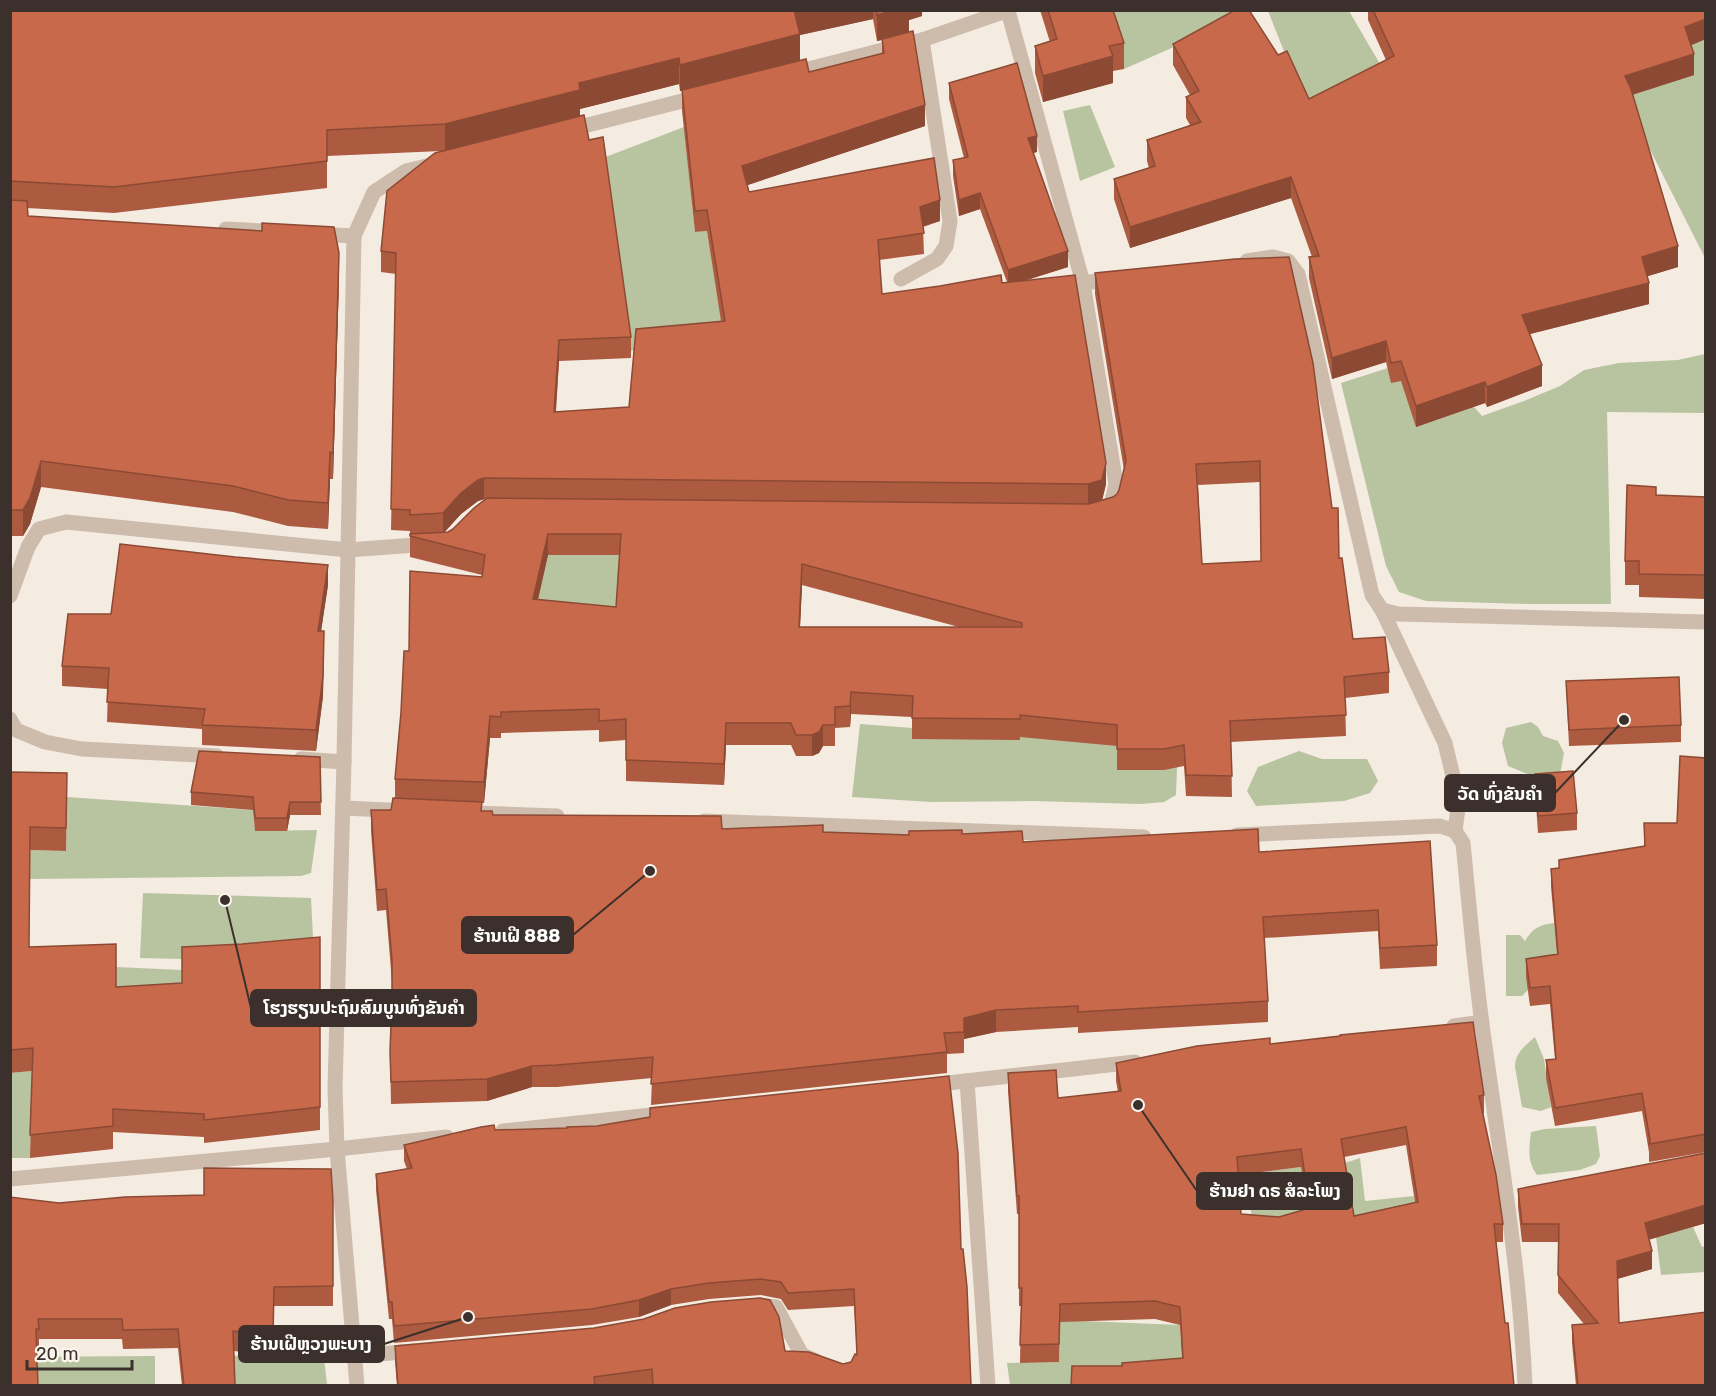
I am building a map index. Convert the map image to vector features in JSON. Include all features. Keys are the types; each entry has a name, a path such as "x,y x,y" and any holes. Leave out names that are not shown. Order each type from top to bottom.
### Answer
{"street":[{"path":"773,78 922,40 1008,11 1083,283 1116,484 1110,509 1089,515"},
{"path":"901,279 937,259 946,246 950,221 922,40"},
{"path":"555,133 716,92"},
{"path":"357,1386 336,1149 335,1088 354,236 375,192 406,171 452,160"},
{"path":"212,228 354,236"},
{"path":"1238,262 1273,257 1288,261 1298,274 1372,595 1382,610 1445,743 1459,801 1455,831"},
{"path":"1083,283 1131,276"},
{"path":"10,596 28,547 39,529 66,522 348,550 447,543"},
{"path":"1382,610 1398,614 1706,622"},
{"path":"10,719 16,730 45,742 82,749 237,756"},
{"path":"285,759 344,762"},
{"path":"343,808 427,811"},
{"path":"463,813 571,816"},
{"path":"691,821 1158,838"},
{"path":"1217,836 1440,826 1455,831 1463,843 1482,1022 1513,1198 1525,1386"},
{"path":"1435,1028 1482,1022"},
{"path":"919,1086 1154,1060"},
{"path":"967,1081 988,1386"},
{"path":"491,1132 681,1112"},
{"path":"10,1179 467,1135"},
{"path":"742,1306 776,1307 802,1354 828,1366"},
{"path":"355,1356 426,1350"}],"green space":[{"path":"1104,11 1233,11 1237,19 1124,69"},
{"path":"1268,11 1349,11 1387,76 1312,100 1301,94"},
{"path":"1614,11 1685,48 1705,39 1705,258 1632,114"},
{"path":"1090,105 1115,167 1080,181 1063,111"},
{"path":"684,127 695,232 707,231 725,342 630,351 603,158"},
{"path":"1705,354 1705,413 1607,412 1611,604 1426,601 1399,592 1386,566 1341,383 1388,368 1417,378 1416,427 1474,407 1482,416 1560,386 1584,370 1619,363 1678,360"},
{"path":"550,546 570,555 621,555 616,626 534,615"},
{"path":"1023,661 1089,719 1177,767 1176,795 1164,802 1140,804 1033,801 931,802 852,797 860,724 939,730"},
{"path":"1531,722 1538,727 1543,736 1558,741 1564,753 1560,774 1537,778 1508,766 1502,743 1506,728"},
{"path":"1299,751 1322,759 1367,759 1378,781 1370,793 1344,801 1256,806 1247,791 1258,767"},
{"path":"67,797 253,810 255,831 317,830 311,873 301,876 29,879 30,850 66,851"},
{"path":"143,893 311,898 314,957 223,960 140,958"},
{"path":"1554,923 1560,952 1549,955 1549,969 1522,996 1506,996 1506,935 1520,935 1525,941 1537,928"},
{"path":"116,967 182,970 182,1007 116,999"},
{"path":"1535,1037 1544,1059 1551,1107 1541,1111 1522,1107 1515,1067 1519,1054"},
{"path":"33,1071 30,1158 11,1158 10,1073"},
{"path":"1596,1126 1600,1156 1596,1164 1580,1170 1537,1175 1530,1160 1531,1132"},
{"path":"1360,1158 1365,1201 1414,1196 1418,1220 1254,1233 1246,1174 1301,1167 1309,1226 1342,1164"},
{"path":"1693,1227 1702,1247 1705,1246 1705,1272 1661,1275 1656,1237"},
{"path":"1060,1320 1180,1325 1183,1376 1071,1386 1010,1385 1007,1363 1059,1362"},
{"path":"199,1355 324,1357 327,1385 234,1386"},
{"path":"155,1356 155,1385 37,1385 10,1357"}],"building":[{"path":"10,10 794,10 800,34 680,65 679,58 579,83 580,90 445,124 327,130 327,161 114,187 10,181"},
{"path":"877,10 894,10 877,15"},
{"path":"1048,10 1113,10 1124,43 1109,46 1113,56 1043,76 1035,46 1057,39"},
{"path":"1235,10 1249,10 1278,55 1287,51 1309,99 1394,56 1373,10 1706,10 1706,19 1685,27 1694,54 1625,76 1631,89 1678,246 1642,257 1649,283 1522,315 1542,365 1487,387 1485,382 1416,406 1401,361 1391,363 1386,341 1332,358 1309,257 1319,256 1291,177 1130,227 1114,179 1155,166 1147,140 1201,122 1186,97 1199,91 1173,44"},
{"path":"913,31 925,105 742,166 749,192 934,158 940,200 920,207 924,233 878,240 882,294 1001,275 1002,283 1075,275 1106,463 1102,480 1088,484 484,478 461,493 443,513 410,515 410,510 391,509 396,253 381,251 387,191 435,153 584,115 589,140 603,137 631,337 559,340 554,412 629,407 636,329 725,321 707,210 695,211 682,90 806,59 809,72 884,53 882,39"},
{"path":"1017,63 1037,136 1028,138 1068,251 1008,270 980,193 959,200 953,160 968,157 949,83"},
{"path":"10,200 27,201 28,216 262,231 262,223 334,227 339,253 333,453 330,452 328,503 288,500 233,486 41,461 30,498 23,510 10,510"},
{"path":"1289,257 1313,363 1332,508 1338,508 1339,558 1342,558 1353,639 1385,637 1389,672 1344,677 1346,715 1230,721 1232,776 1186,775 1184,745 1164,749 1117,749 1117,725 1020,715 1020,719 912,718 913,696 851,692 850,706 835,707 835,725 823,725 819,732 812,735 796,735 791,723 726,723 724,764 626,760 626,719 599,721 599,709 501,712 501,717 490,716 484,782 395,779 404,651 409,651 410,571 482,577 485,555 410,536 410,534 448,532 487,498 1089,504 1113,497 1119,490 1126,461 1095,273 1235,259","holes":["1260,461 1261,561 1202,564 1196,464","548,534 621,534 616,607 533,599","802,564 1022,623 1022,627 799,627"]},
{"path":"1627,485 1656,487 1656,495 1706,497 1706,575 1639,574 1639,561 1625,561"},
{"path":"120,544 328,565 318,631 324,631 323,676 316,730 202,725 205,709 107,702 109,668 62,666 68,614 111,614"},
{"path":"1679,677 1681,725 1569,730 1566,681"},
{"path":"199,751 320,757 321,802 290,802 287,818 255,818 253,797 191,792"},
{"path":"1680,756 1706,758 1706,1134 1649,1144 1642,1093 1555,1108 1546,1060 1556,1059 1550,986 1530,988 1526,959 1558,954 1551,869 1559,868 1559,860 1645,846 1644,823 1677,823"},
{"path":"1573,771 1577,813 1538,816 1535,774"},
{"path":"10,772 67,773 66,828 30,827 29,947 116,944 116,987 182,983 182,947 320,937 320,1107 204,1120 204,1114 113,1109 113,1126 30,1135 33,1048 10,1050"},
{"path":"393,798 482,802 481,811 492,811 493,815 721,816 722,829 823,825 823,832 909,835 909,831 962,830 962,834 1022,831 1023,842 1258,829 1259,852 1430,841 1437,945 1380,948 1378,910 1263,917 1268,1001 1078,1012 1078,1006 996,1010 964,1018 964,1032 944,1033 947,1052 651,1084 653,1057 532,1066 487,1079 391,1082 392,960 386,889 377,890 371,810 391,810"},
{"path":"1473,1022 1484,1095 1479,1096 1496,1175 1503,1224 1494,1224 1514,1386 1071,1386 1072,1366 1122,1366 1122,1363 1183,1358 1180,1307 1155,1301 1060,1304 1059,1344 1020,1345 1022,1288 1019,1288 1019,1196 1017,1196 1008,1073 1056,1070 1058,1098 1121,1091 1116,1063 1197,1046 1270,1038 1270,1044","holes":["1406,1127 1418,1202 1354,1216 1341,1139","1301,1149 1310,1208 1279,1217 1241,1214 1237,1157"]},
{"path":"949,1076 958,1153 961,1249 963,1249 967,1287 971,1386 653,1386 652,1369 594,1377 595,1386 398,1386 395,1346 594,1328 644,1319 675,1308 760,1298 770,1300 779,1317 785,1351 809,1352 843,1364 851,1362 855,1354 857,1355 854,1289 788,1293 781,1282 761,1279 671,1289 639,1300 592,1309 394,1326 392,1302 389,1302 376,1174 412,1168 404,1145 494,1125 495,1130 597,1126 650,1117 650,1108"},
{"path":"1706,1153 1706,1205 1645,1223 1652,1251 1617,1261 1619,1323 1706,1312 1706,1386 1578,1386 1572,1325 1598,1323 1558,1275 1559,1224 1522,1224 1518,1189"},
{"path":"204,1168 331,1169 333,1286 274,1287 273,1336 233,1331 235,1386 184,1386 178,1329 123,1330 122,1319 38,1319 39,1329 36,1329 38,1386 10,1386 10,1197 59,1203 125,1197 204,1195"}],"place":[{"name":"ວັດ ທົ່ງຂັນຄຳ","path":"1624,720"},
{"name":"ຮ້ານເຝີ 888","path":"650,871"},
{"name":"ໂຮງຮຽນປະຖົມສົມບູນທົ່ງຂັນຄຳ","path":"225,900"},
{"name":"ຮ້ານຢາ ດຣ ສໍລະໂພງ","path":"1138,1105"},
{"name":"ຮ້ານເຝີຫຼວງພະບາງ","path":"468,1317"}]}
